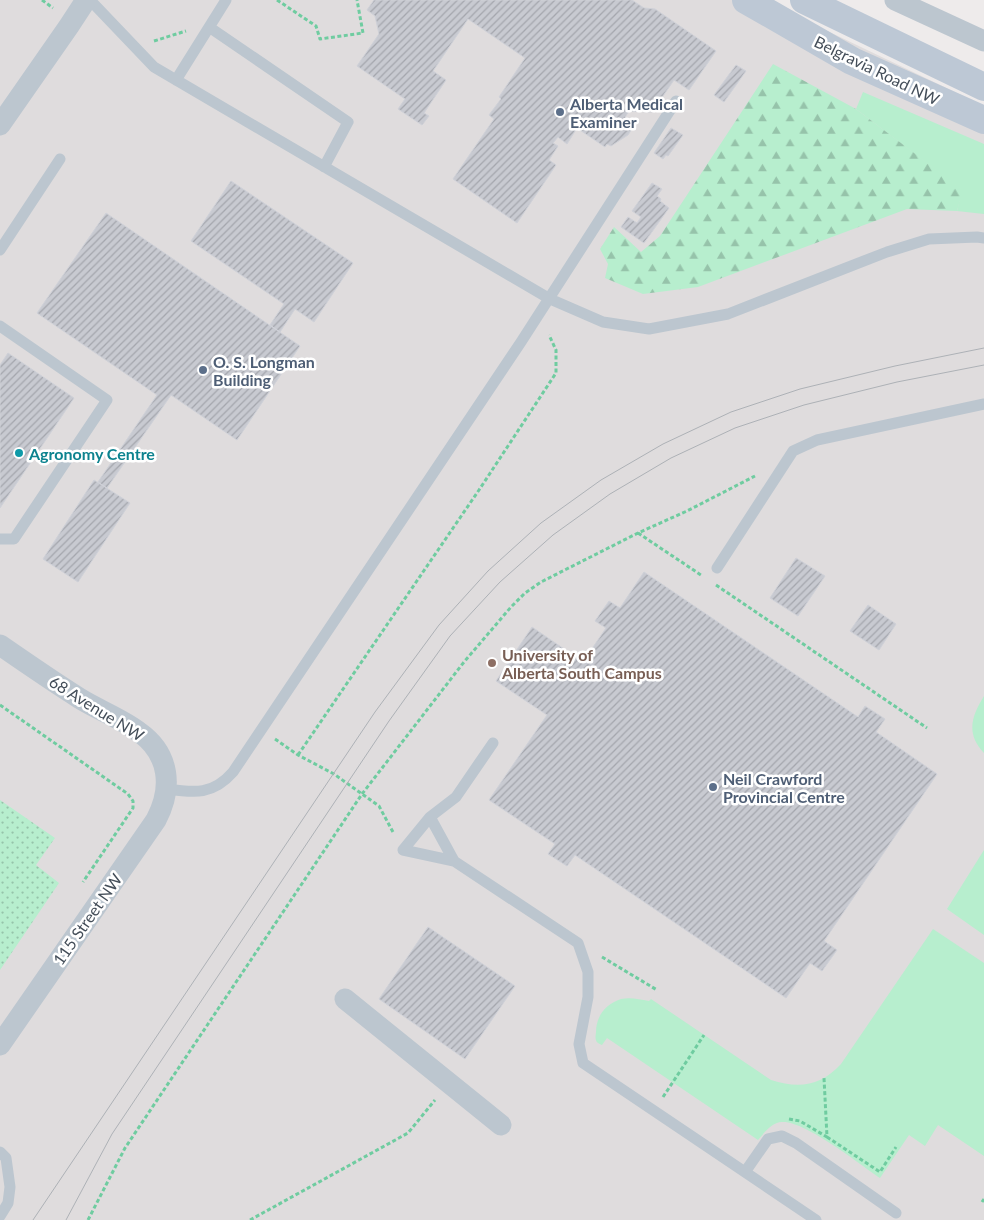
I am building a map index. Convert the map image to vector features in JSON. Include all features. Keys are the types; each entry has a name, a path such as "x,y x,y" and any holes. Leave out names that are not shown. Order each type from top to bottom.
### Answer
{"main road":[{"name":"Belgravia Road NW","path":"746,0 852,61 984,120"},
{"name":"Belgravia Road NW","path":"804,0 984,86"}],"street":[{"path":"0,125 70,26 86,0"},
{"path":"895,0 984,41"},
{"name":"68 Avenue NW","path":"0,645 79,698 140,732 152,744 161,758 167,778 167,789"},
{"name":"115 Street NW","path":"0,1045 156,820 165,800 167,789"},
{"path":"345,998 501,1125"}],"lane":[{"path":"90,0 154,67 550,299 603,322 649,328 728,314 887,252 929,239 984,238"},
{"path":"176,80 226,0"},
{"path":"209,27 348,122 324,167"},
{"path":"167,789 194,792 213,789 219,786 233,772 550,299 676,101"},
{"path":"0,250 60,159"},
{"path":"0,326 107,400 14,539 0,540"},
{"path":"717,568 793,451 817,440 984,404"},
{"path":"493,743 456,797 430,817 403,850 454,861 578,943 588,972 588,997 579,1044 584,1063 816,1220"},
{"path":"430,817 454,861"},
{"path":"745,1172 768,1139 782,1136 796,1143 896,1213"},
{"path":"0,1152 6,1158 10,1187 8,1203 0,1216"}],"path":[{"path":"42,0 53,8"},
{"path":"277,0 316,26 320,39 363,33 357,0"},
{"path":"155,40 194,28 209,27"},
{"path":"298,755 479,490 556,373 556,350 549,335"},
{"path":"88,1220 131,1140 362,794 464,662 511,607 525,593 541,582 638,533 688,511 755,476"},
{"path":"638,533 704,577"},
{"path":"712,583 927,728"},
{"path":"0,705 131,796 133,808 81,885"},
{"path":"262,730 298,755 334,774 379,806 403,850"},
{"path":"578,943 657,990"},
{"path":"653,1110 704,1034"},
{"path":"250,1220 408,1133 438,1096 445,1080"},
{"path":"828,1137 880,1172 896,1148"}],"shaded area":[{"name":"University of Alberta South Campus","path":"0,0 769,0 792,14 984,106 984,1220 0,1220"}],"green space":[{"path":"773,64 856,109 963,190 957,211 907,209 698,287 643,294 605,278 608,264 600,249 614,227 641,252 660,236"},
{"path":"863,92 984,144 984,214 957,211 962,190 856,109"},
{"path":"984,696 984,753 975,739 972,725 976,711"},
{"path":"0,800 55,838 36,865 59,883 0,970"},
{"path":"984,850 984,935 947,909"},
{"path":"933,929 984,963 984,1156 938,1125 925,1146 909,1135 880,1178 818,1135 792,1123 778,1122 768,1128 758,1140 607,1038 602,1045 596,1040 596,1026 602,1012 610,1004 624,998 649,1001 651,999 771,1080 800,1085 809,1084 826,1077 841,1064"}],"building":[{"name":"Alberta Medical Examiner","path":"374,0 632,0 644,8 655,9 716,51 689,90 674,80 652,112 629,111 625,117 635,124 628,135 611,146 607,144 605,147 577,128 567,144 558,137 553,143 558,146 549,160 556,165 517,223 453,179 494,119 489,115 501,99 499,97 525,58 468,19 433,71 446,80 424,113 429,116 422,125 398,109 405,99 357,66 379,34 375,16 367,10"},
{"path":"736,65 746,71 724,102 714,95"},
{"path":"671,128 683,135 668,156 666,155 663,159 654,153"},
{"path":"231,181 353,263 314,322 295,309 280,332 270,325 284,304 191,241"},
{"path":"652,183 662,189 657,196 669,208 644,243 621,227 628,217 637,223 641,217 632,211"},
{"name":"O. S. Longman Building","path":"106,213 300,346 237,440 171,395 107,488 98,482 157,395 37,313"},
{"name":"Agronomy Centre","path":"8,353 74,398 0,508 0,365"},
{"path":"94,480 130,503 78,582 43,559"},
{"path":"796,558 825,576 798,616 770,598"},
{"name":"Neil Crawford Provincial Centre","path":"644,572 858,717 865,706 885,719 876,732 937,774 824,941 837,950 822,971 810,963 786,998 575,855 567,866 548,854 555,844 489,800 547,715 496,681 532,627 583,662 606,628 595,621 609,601 620,608"},
{"path":"868,605 896,624 879,650 850,631"},
{"path":"428,927 515,986 465,1059 379,999"}],"tram line":[{"path":"33,1220 375,712 439,625 488,571 541,523 601,480 663,444 731,412 800,389 895,366 984,348"},
{"path":"66,1220 112,1134 389,721 450,636 500,582 553,535 610,494 671,458 735,428 804,405 897,382 984,365"}],"place":[{"name":"Alberta Medical Examiner","path":"560,112"},
{"name":"O. S. Longman Building","path":"203,370"},
{"name":"Agronomy Centre","path":"19,453"},
{"name":"University of Alberta South Campus","path":"492,663"},
{"name":"Neil Crawford Provincial Centre","path":"713,787"}]}
